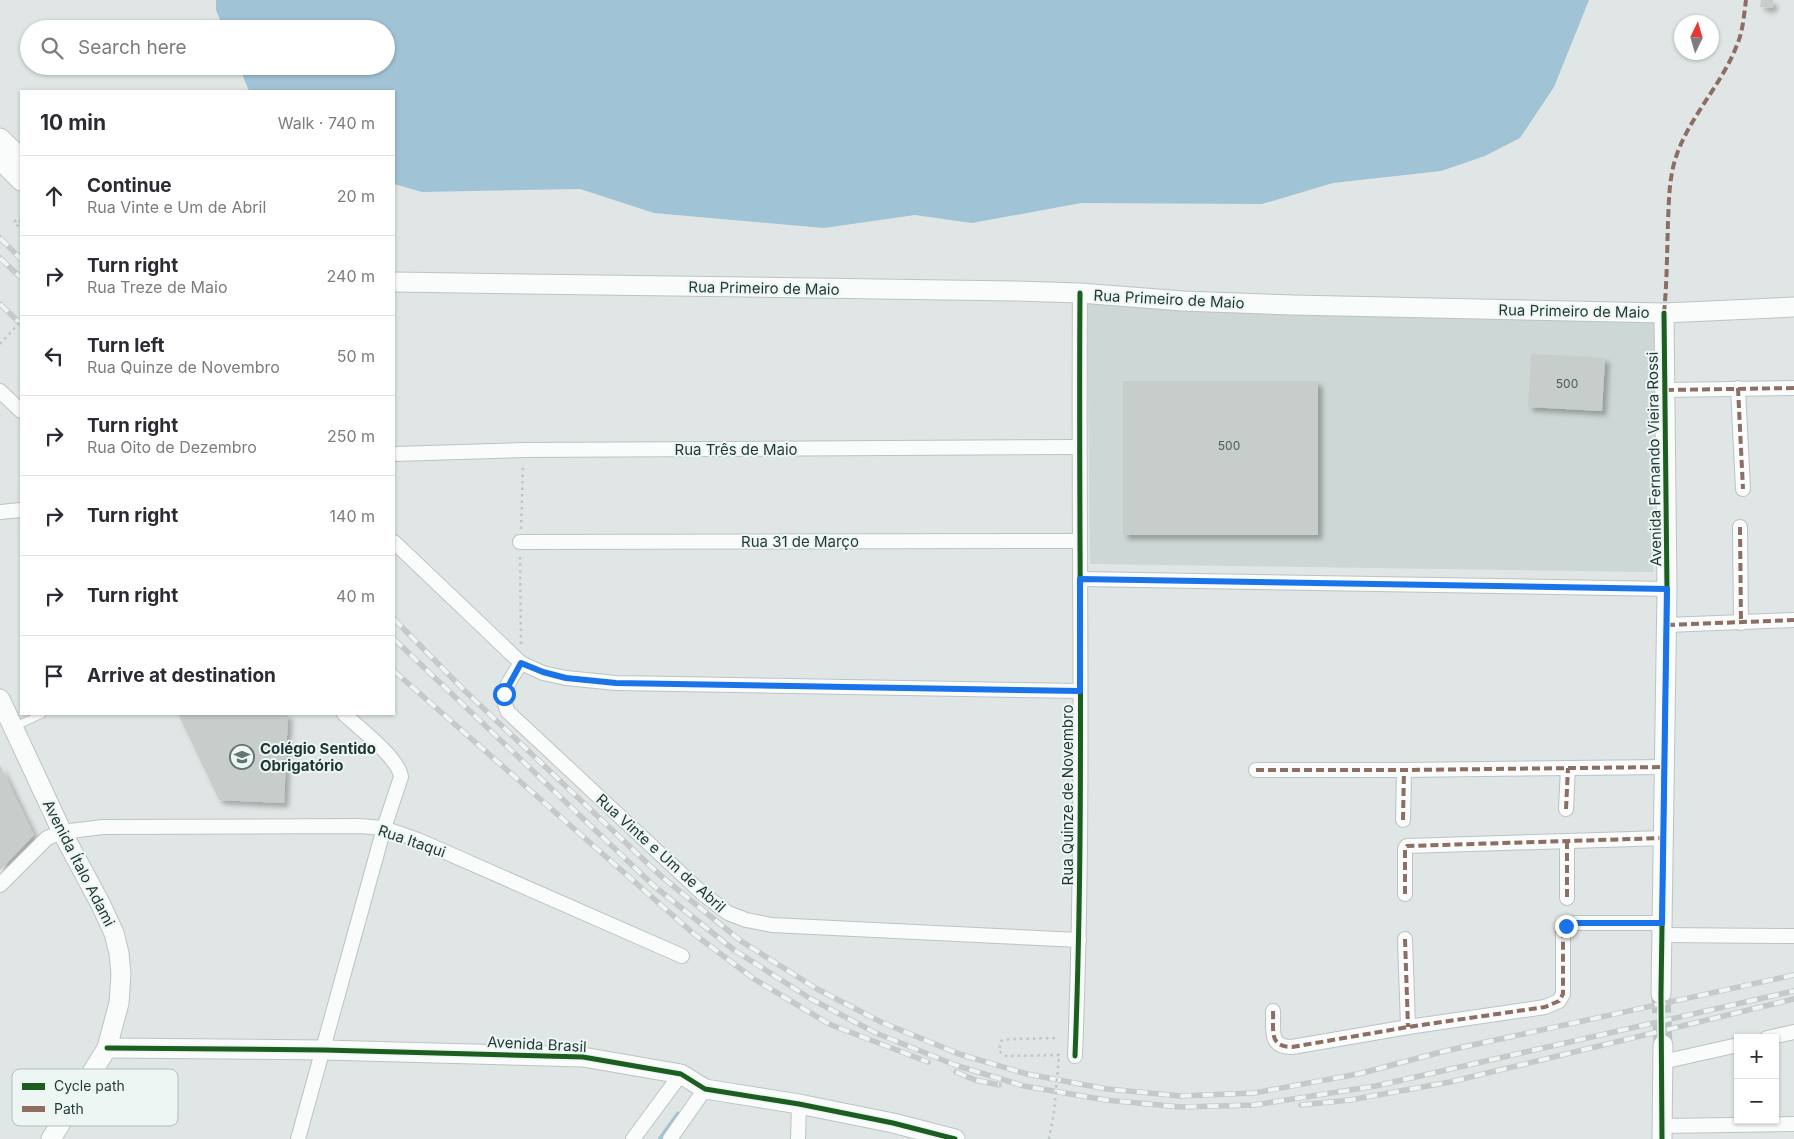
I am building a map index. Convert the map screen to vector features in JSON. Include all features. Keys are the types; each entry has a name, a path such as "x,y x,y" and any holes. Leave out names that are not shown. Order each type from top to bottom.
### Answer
{"main road":[{"path":"0,138 20,157"},
{"path":"0,160 20,180"},
{"name":"Rua Primeiro de Maio","path":"395,282 1014,291 1183,301 1294,305 1664,313 1794,307"},
{"name":"Avenida Fernando Vieira Rossi","path":"1661,994 1667,625 1664,313"},
{"name":"Avenida Ítalo Adami","path":"0,699 62,832 114,933 119,953 121,974 120,1003 108,1048 95,1069"},
{"name":"Avenida Brasil","path":"108,1048 324,1050 583,1057 681,1074 705,1089 798,1104 934,1136 955,1139"},
{"path":"1662,1132 1663,1053"},
{"name":"Avenida Ítalo Adami","path":"51,1139 59,1126"}],"street":[{"name":"Rua Quinze de Novembro","path":"1075,1056 1079,940 1080,579 1078,447 1080,294"},
{"path":"1738,388 1743,489"},
{"path":"1666,390 1794,388"},
{"path":"0,390 20,410"},
{"name":"Rua Três de Maio","path":"395,454 533,450 1078,447"},
{"path":"0,512 20,510"},
{"path":"1740,527 1741,623"},
{"name":"Rua 31 de Março","path":"520,542 1079,541"},
{"path":"395,543 521,663 543,672 566,678 616,683 1080,691"},
{"path":"1080,579 1667,589"},
{"path":"1667,625 1794,620"},
{"name":"Rua Vinte e Um de Abril","path":"521,663 504,694 504,706 508,712 703,894 728,913 746,920 772,925 1079,940"},
{"path":"298,1139 384,828 400,782 400,771 390,756 345,715"},
{"path":"1256,770 1665,767"},
{"path":"1566,809 1568,768"},
{"path":"1403,820 1404,770"},
{"name":"Rua Itaqui","path":"0,884 47,838 62,832 81,828 113,826 359,826 384,828 418,840 682,956"},
{"path":"1406,894 1405,849 1407,846 1664,838"},
{"path":"1567,841 1567,898"},
{"path":"1273,1011 1274,1039 1276,1044 1282,1047 1292,1047 1553,1005 1560,1001 1563,994 1563,931 1566,926 1576,923 1794,936"},
{"path":"1405,939 1408,1027"},
{"path":"1779,1035 1794,1032"},
{"path":"1663,1053 1734,1045"},
{"path":"633,1139 681,1074"},
{"path":"670,1139 705,1089"},
{"path":"798,1104 798,1139"},
{"path":"1662,1132 1794,1124"}],"lane":[{"path":"14,727 40,715"}],"path":[{"path":"20,221 18,219 14,222 20,228"},
{"path":"0,344 20,322"},
{"path":"1049,1139 1054,1112 1059,1055 1006,1056 999,1051 1001,1041 1010,1039 1059,1038"}],"shaded area":[{"path":"1087,302 1655,323 1653,572 1090,564"}],"water":[{"path":"216,0 1589,0 1554,87 1520,138 1485,156 1441,171 1333,183 1262,204 1081,203 972,223 915,215 824,228 654,213 580,189 422,192 395,184 395,90 249,90 243,75 395,75 395,20 220,20 216,10"}],"building":[{"path":"1761,0 1773,0 1772,8 1760,7"},
{"path":"1531,354 1605,358 1602,411 1528,407"},
{"path":"1123,381 1318,381 1318,535 1123,535"},
{"name":"Colégio Sentido Obrigatório","path":"178,715 288,715 284,803 219,800"},
{"path":"0,765 34,835 0,870"}],"waterway":[{"path":"660,1139 678,1114"}],"tunnel":[{"path":"1661,994 1663,1045"}],"railway":[{"path":"0,238 20,258"},
{"path":"0,258 20,277"},
{"path":"0,304 20,323"},
{"path":"395,620 465,691 662,877 741,941 817,989 881,1022 959,1054 1027,1074 1107,1089 1181,1096 1254,1093 1358,1074 1445,1051 1794,975"},
{"path":"395,640 654,886 734,950 811,999 876,1033 955,1065 1024,1086 1106,1100 1180,1107 1254,1105 1376,1086 1794,991"},
{"path":"395,672 694,934 754,979 829,1024 928,1062"},
{"path":"1301,1105 1350,1100 1450,1082 1794,999"},
{"path":"956,1072 975,1080 999,1085"}],"marked path":[{"path":"1664,313 1669,196 1674,162 1690,126 1731,59 1742,29 1746,0"},
{"path":"1738,388 1743,489"},
{"path":"1666,390 1794,388"},
{"path":"1740,527 1741,623"},
{"path":"1667,625 1794,620"},
{"path":"1256,770 1665,767"},
{"path":"1566,809 1568,768"},
{"path":"1403,820 1404,770"},
{"path":"1405,894 1405,849 1407,846 1665,838"},
{"path":"1567,841 1567,898"},
{"path":"1273,1011 1273,1031 1276,1041 1284,1046 1292,1047 1408,1027 1545,1007 1559,1001 1563,994 1563,931 1567,926 1577,923 1662,923"},
{"path":"1405,939 1408,1027"}],"cycle path":[{"path":"1075,1056 1080,865 1080,293"},
{"path":"1662,1139 1661,994 1667,589 1664,313"},
{"path":"107,1048 324,1050 583,1057 681,1074 705,1089 799,1104 893,1123 955,1139"}],"place":[{"name":"Colégio Sentido Obrigatório","path":"242,757"}],"route":[{"path":"504,694 521,663 543,672 566,678 616,683 1080,691 1080,579 1667,589 1662,923 1576,923 1566,926"}]}
